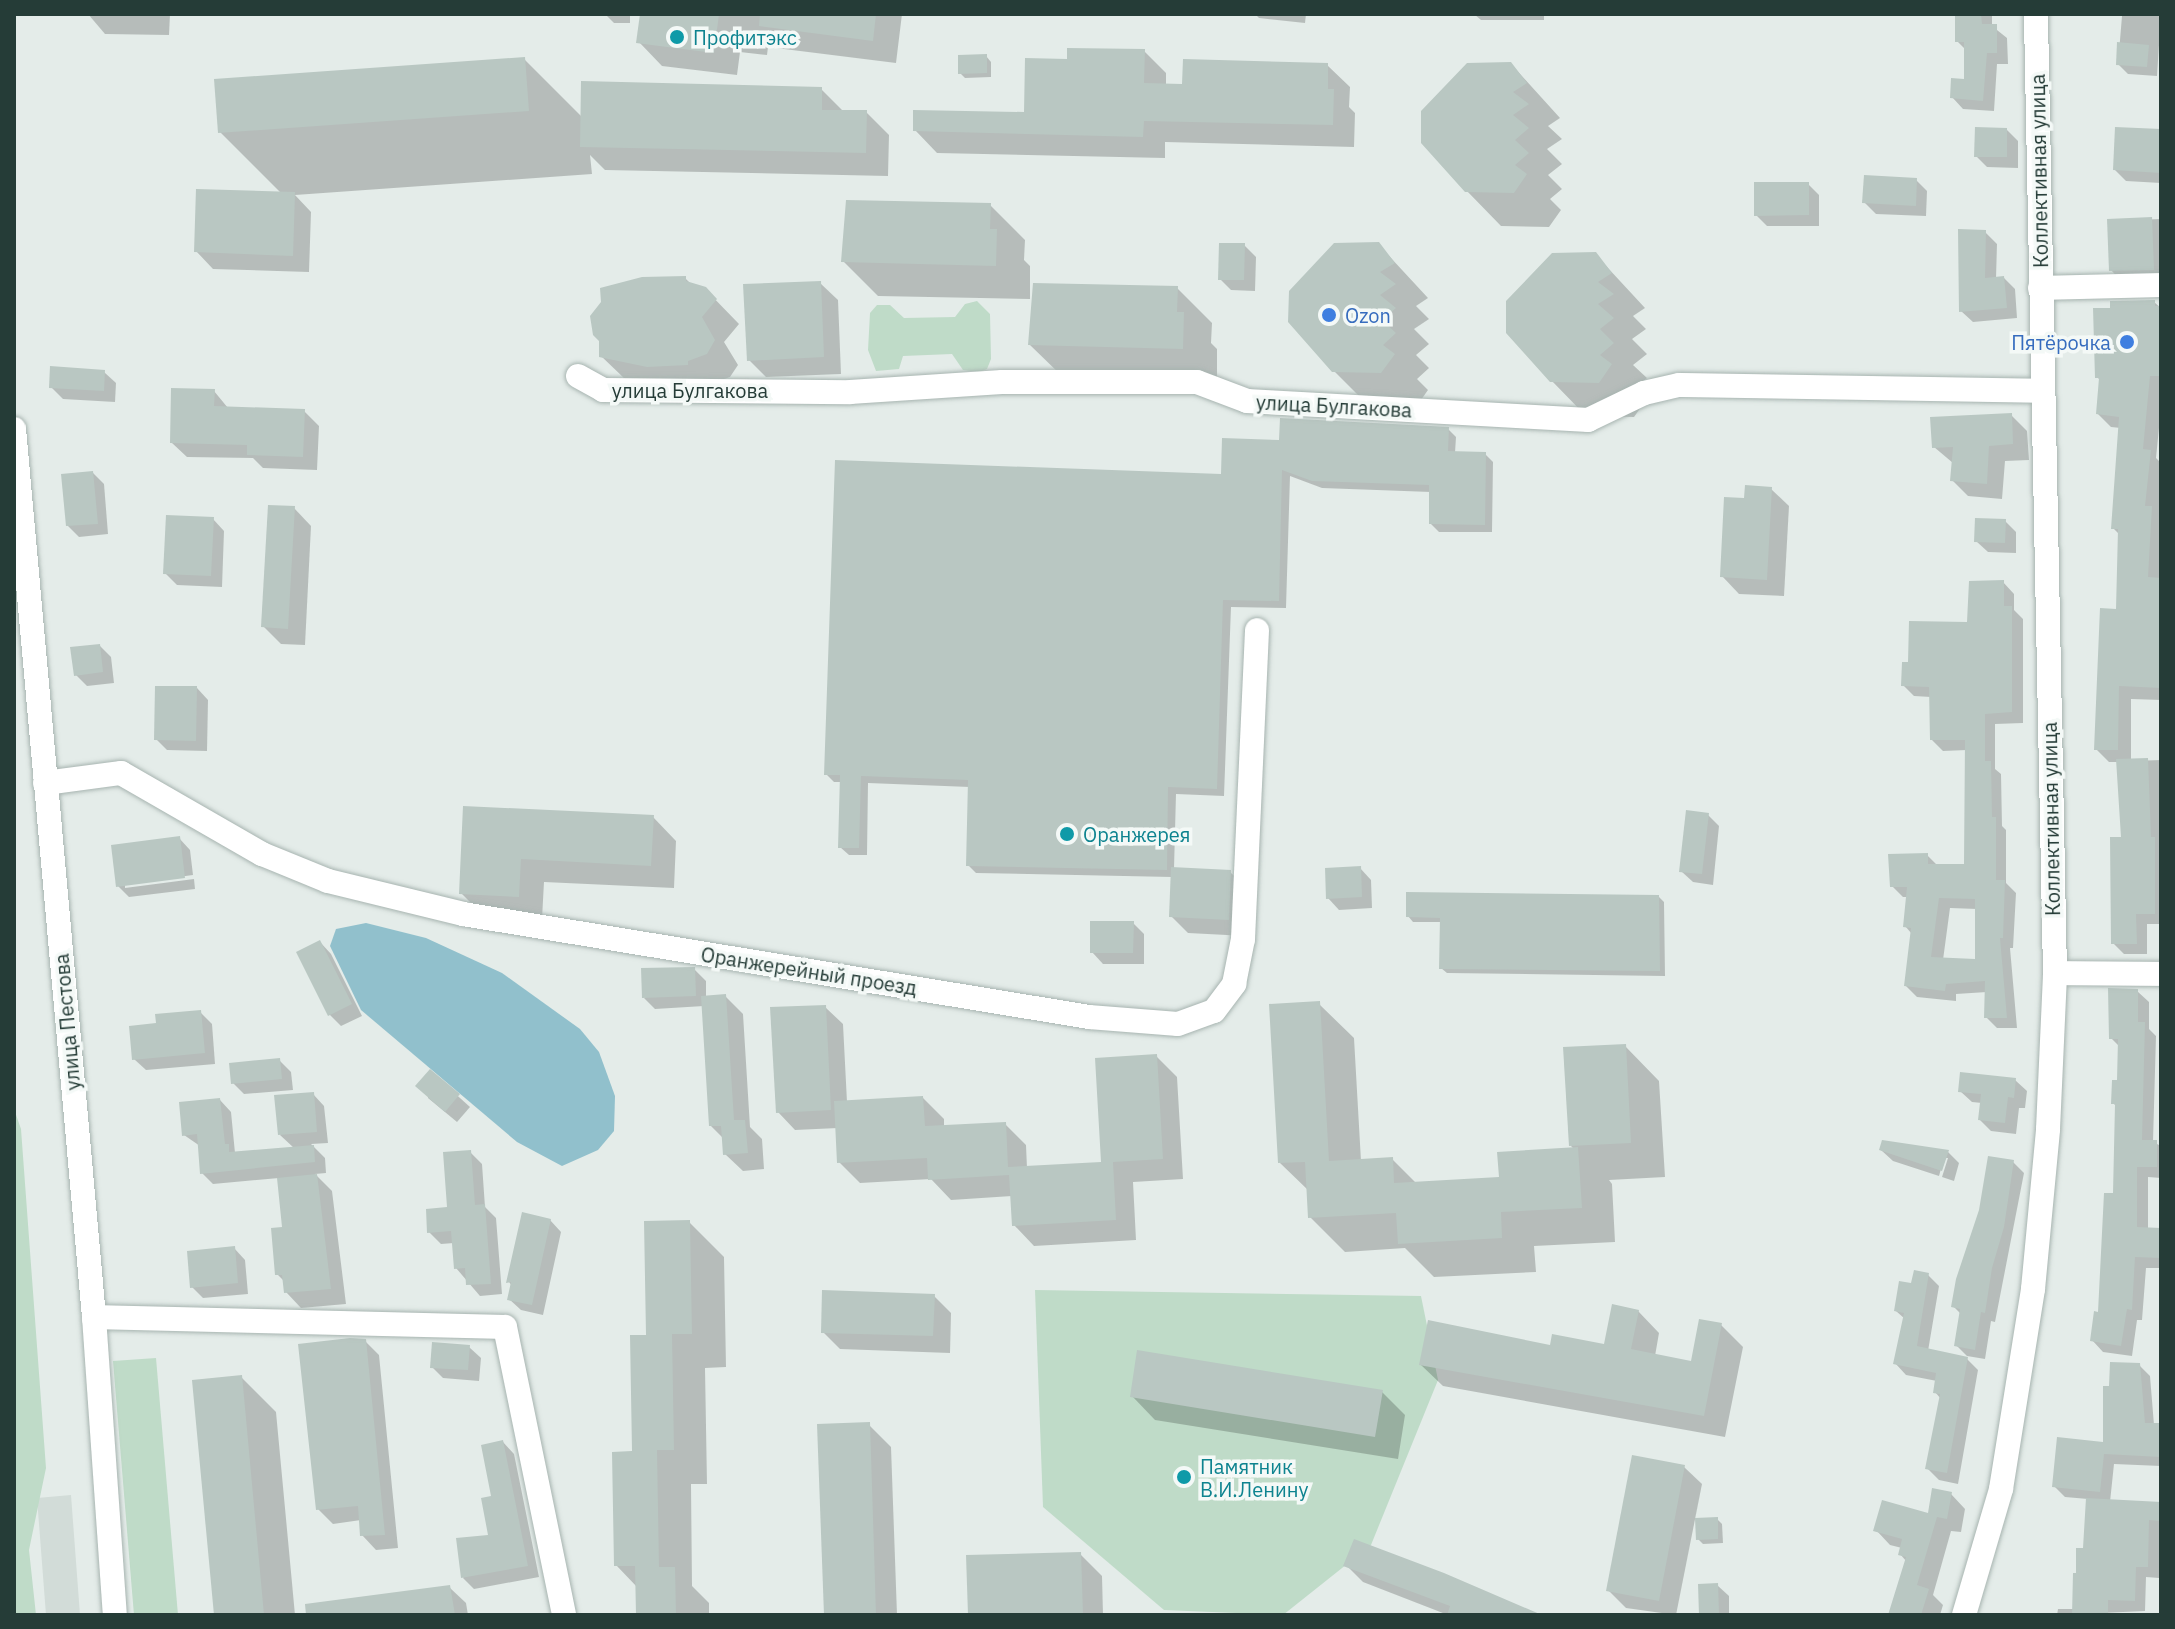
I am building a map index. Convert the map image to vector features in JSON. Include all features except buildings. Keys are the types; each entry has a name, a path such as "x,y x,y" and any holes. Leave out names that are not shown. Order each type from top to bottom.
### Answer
{"street":[{"name":"Коллективная улица","path":"1964,1615 2001,1489 2033,1289 2048,1129 2055,973 2036,14"},
{"path":"2040,288 2161,285"},
{"name":"улица Булгакова","path":"578,376 603,390 850,392 1002,382 1197,382 1247,401 1588,420 1644,393 1679,385 2043,391"},
{"name":"улица Пестова","path":"14,429 94,1317 115,1615"},
{"name":"Оранжерейный проезд","path":"45,783 121,773 221,832 328,881 463,914 1089,1017 1178,1024 1214,1011 1234,984 1243,939 1257,630"},
{"path":"2055,973 2161,974"},
{"path":"94,1317 505,1327 564,1615"}],"shaded area":[{"path":"71,1495 80,1615 46,1615 37,1498"}],"green space":[{"path":"977,301 990,314 991,359 987,369 979,372 963,370 952,354 903,356 899,369 876,371 868,350 870,313 877,305 890,305 904,318 955,317 965,304"},
{"path":"14,1109 21,1129 46,1468 29,1550 36,1615 14,1615"},
{"path":"1035,1290 1421,1296 1438,1380 1371,1545 1283,1615 1164,1610 1043,1507"},
{"path":"156,1358 178,1615 134,1615 113,1361"}],"water":[{"path":"366,923 426,938 502,973 580,1029 599,1052 615,1096 614,1131 598,1150 562,1166 517,1142 361,1010 330,946 336,929"}],"place":[{"name":"Профитэкс","path":"677,37"},
{"name":"Ozon","path":"1329,315"},
{"name":"Пятёрочка","path":"2127,342"},
{"name":"Оранжерея","path":"1067,834"},
{"name":"Памятник В.И.Ленину","path":"1184,1477"}]}
